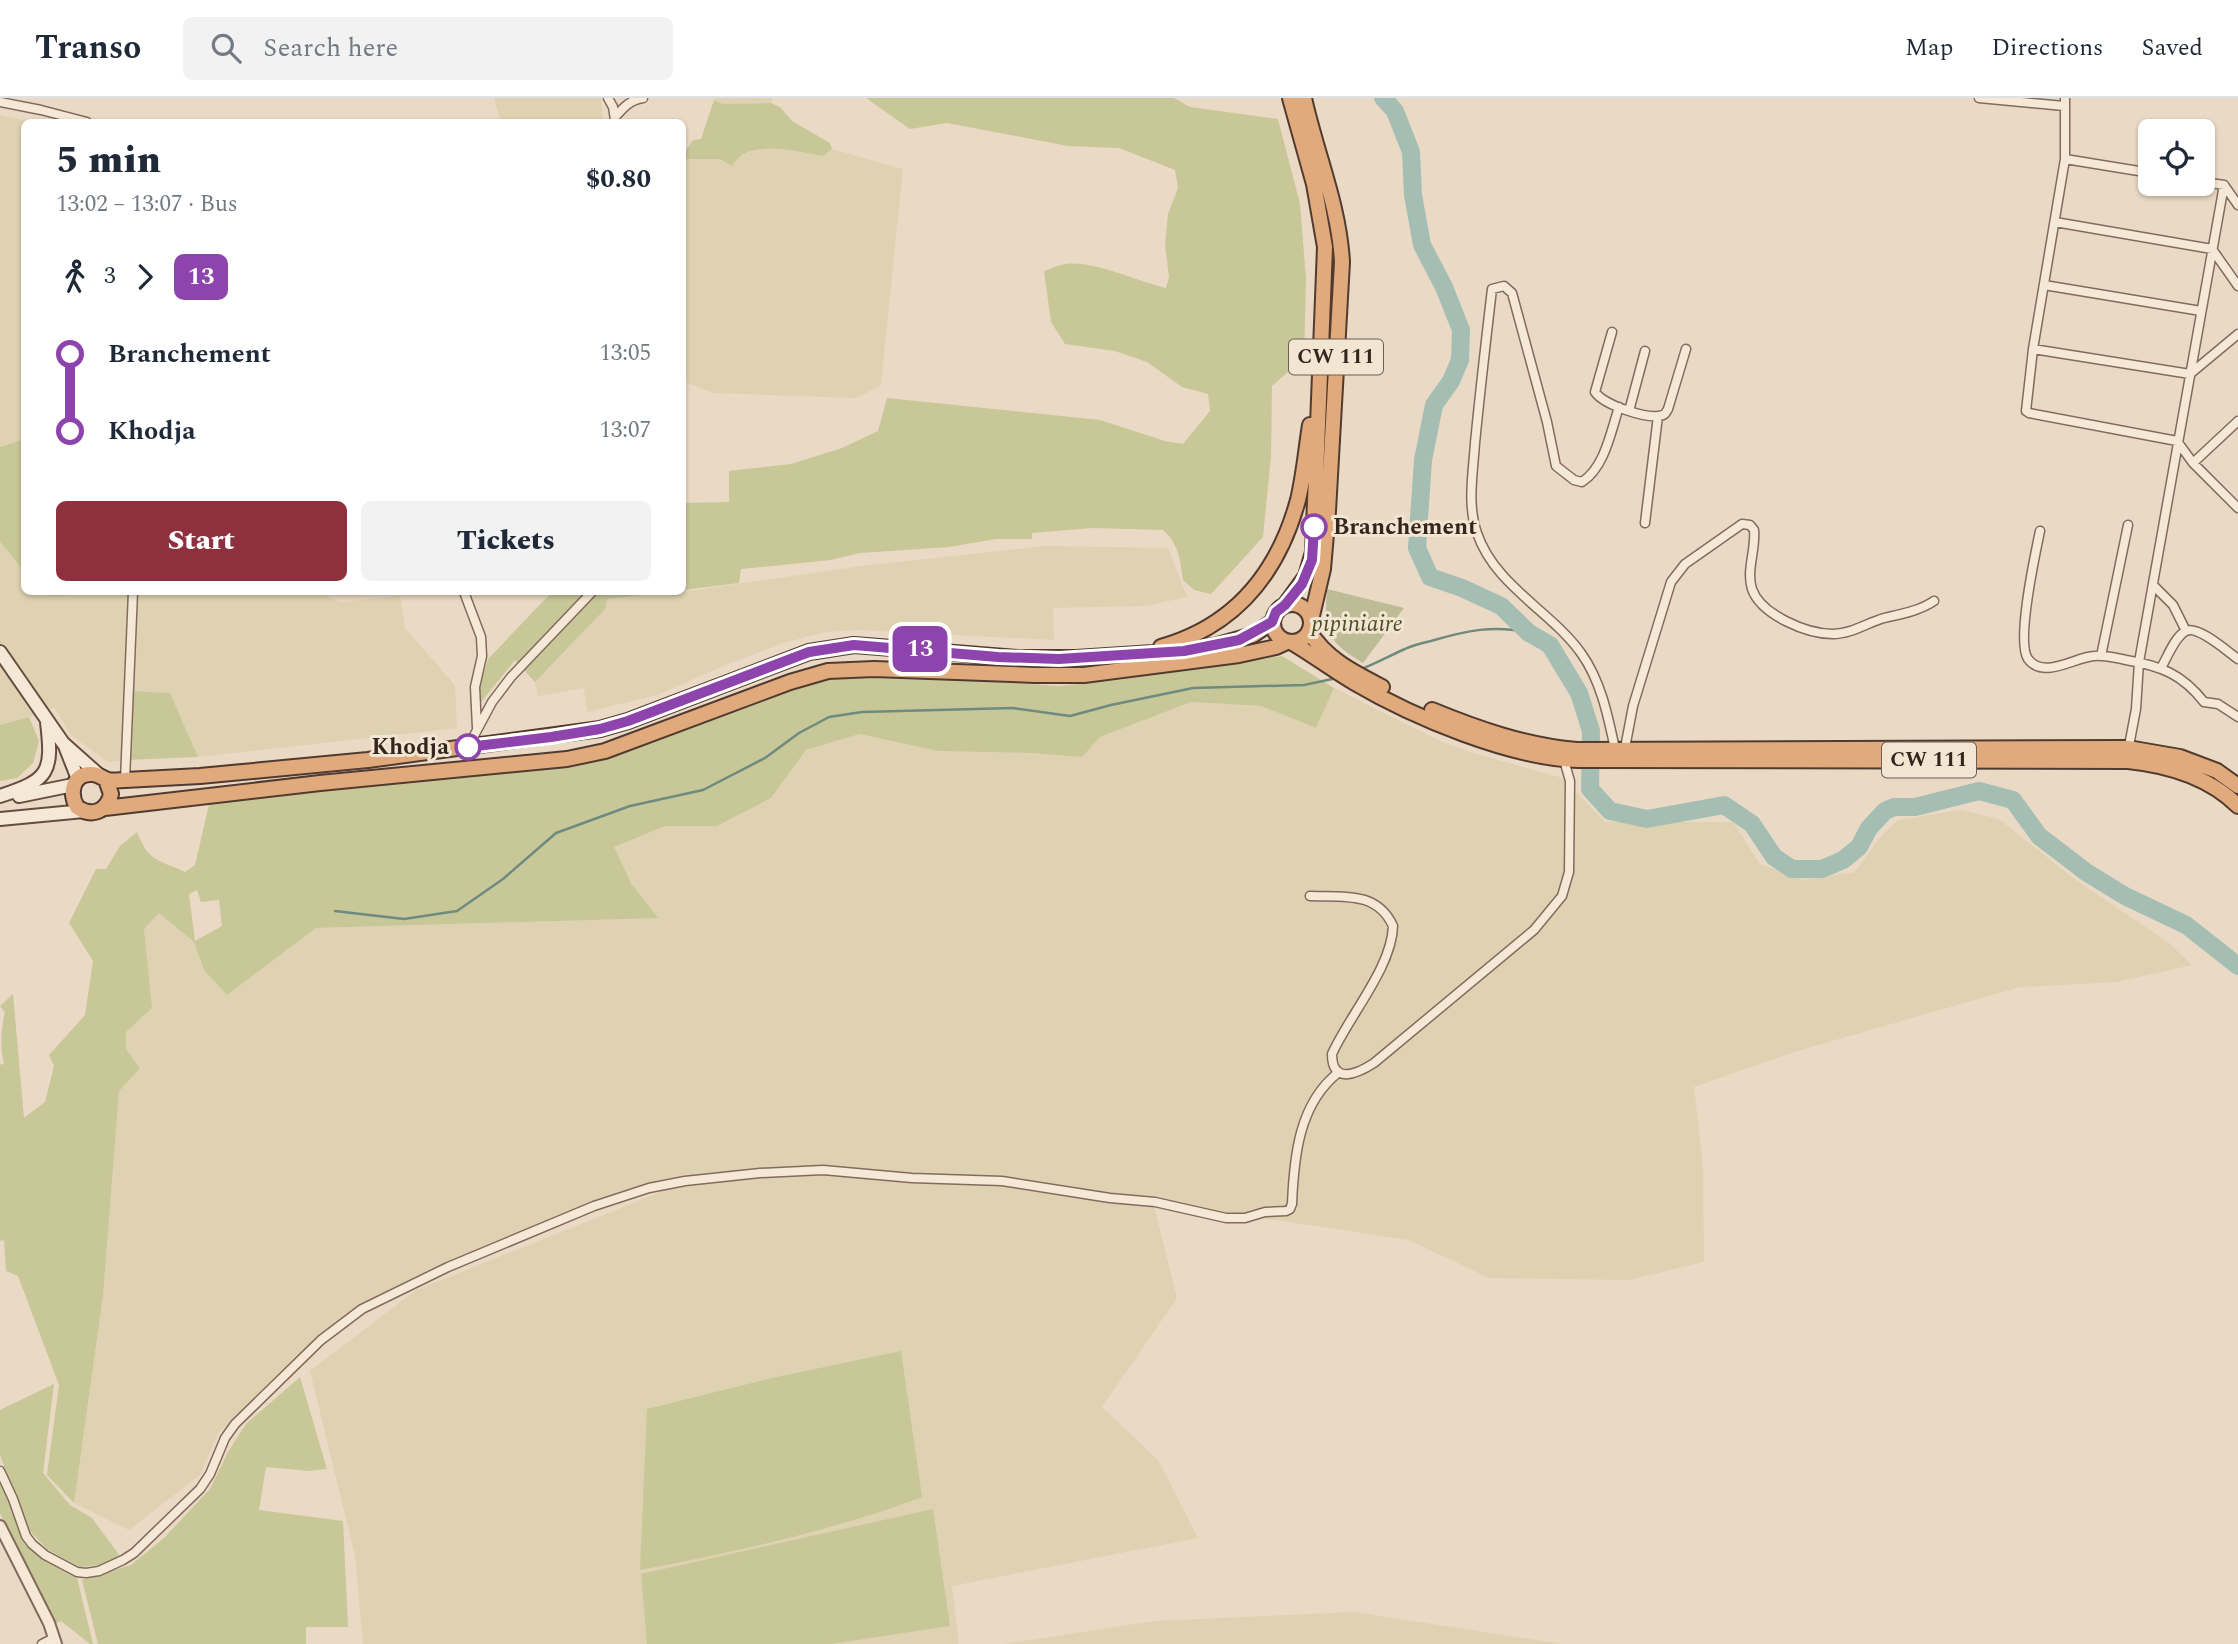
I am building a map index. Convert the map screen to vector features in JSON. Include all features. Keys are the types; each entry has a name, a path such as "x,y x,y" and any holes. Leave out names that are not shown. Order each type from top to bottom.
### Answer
{"highway":[{"path":"1136,654 1184,640 1213,626 1239,606 1261,580 1279,549 1296,507 1318,382 1326,274 1325,247 1314,184 1290,98"},
{"name":"CW 111","path":"1304,98 1333,200 1342,262 1323,569 1310,625"},
{"name":"CW 111","path":"1285,605 1302,584 1312,560 1317,483 1318,382"},
{"path":"1310,625 1302,639 1276,647 1239,655 1084,675 886,669 828,671 790,682 605,751 566,759 320,783 105,808 99,812 84,811 73,801 76,782 84,775 125,780 200,776 368,761 600,729 628,721 809,652 854,645 1019,658 1076,658 1184,651 1253,635 1272,622 1276,612 1285,605 1298,605 1308,614 1310,625 1323,650 1338,668"},
{"path":"1272,622 1276,635 1289,642"},
{"name":"CW 111","path":"1289,642 1360,681 1419,705 1483,729 1573,756 1614,751 2163,752 2217,771 2238,786"},
{"name":"CW 111","path":"1614,751 2128,754 2192,776 2221,792 2238,806"},
{"path":"103,777 111,794 105,808"}],"main road":[{"path":"0,652 63,743 103,777"},
{"path":"0,797 31,786 46,771 50,750 47,722"},
{"path":"0,797 76,782 63,743"},
{"path":"0,819 84,811"}],"street":[{"path":"608,98 615,119"},
{"path":"616,119 624,106 635,99 643,98"},
{"path":"1979,98 2064,102 2065,159 2033,349 2027,412 2177,441 2193,463 2238,508"},
{"path":"0,102 76,119"},
{"path":"2065,159 2138,171"},
{"path":"2215,184 2224,185 2238,205"},
{"path":"2128,754 2136,709 2139,662 2224,185"},
{"path":"2055,222 2213,249 2238,286"},
{"path":"2044,285 2201,311"},
{"path":"1614,751 1602,695 1581,654 1566,636 1505,579 1487,556 1477,535 1472,516 1471,485 1492,289 1504,286 1512,293 1556,466 1562,473 1582,482 1592,476 1619,408"},
{"path":"1612,332 1595,393 1599,398 1629,411 1664,415 1668,410 1686,349"},
{"path":"2033,349 2190,374 2238,334"},
{"path":"1629,411 1645,351"},
{"path":"1645,523 1658,416"},
{"path":"2193,463 2238,421"},
{"path":"1614,751 1633,706 1671,582 1685,564 1742,524 1750,525 1754,530 1750,579 1753,591 1759,602 1792,625 1815,632 1846,632 1920,609 1934,601"},
{"path":"2101,656 2128,525"},
{"path":"2040,531 2024,632 2029,660 2049,668 2082,658 2101,656 2139,662 2161,668 2184,681 2204,702 2218,704 2238,717"},
{"path":"2154,586 2173,605 2186,631"},
{"path":"125,780 133,595"},
{"path":"465,595 481,637 482,656 475,687 478,732"},
{"path":"468,747 492,702 511,677 589,595"},
{"path":"2161,668 2180,636 2192,629 2238,659"},
{"path":"1310,896 1367,900 1381,908 1392,926 1389,949 1332,1054 1332,1063 1339,1072 1349,1075 1374,1063 1534,930 1562,896 1569,872 1570,780 1573,756"},
{"path":"0,1471 22,1527 32,1544 45,1555 78,1572 92,1573 134,1553 192,1499 210,1474 225,1438 235,1424 321,1340 347,1319 378,1300 448,1266 594,1206 649,1188 685,1181 767,1172 823,1170 912,1178 1002,1181 1110,1198 1155,1202 1226,1218 1245,1218 1265,1212 1286,1211 1292,1204 1297,1155 1307,1113 1320,1091 1339,1072"},
{"path":"0,1526 49,1623 55,1641 42,1644"}],"shaded area":[{"path":"494,98 601,98 603,119 500,119"},
{"path":"713,98 772,98 771,103 723,104"},
{"path":"866,98 1174,98 1190,107 1278,119 1300,204 1306,279 1304,358 1272,386 1271,456 1263,537 1211,594 1194,590 1183,580 1176,547 1163,530 1093,528 1032,533 1032,539 996,539 949,547 860,553 831,560 741,569 739,583 686,590 686,503 729,502 729,471 791,464 842,448 878,431 887,398 1100,420 1165,441 1183,444 1210,411 1208,394 1182,387 1147,362 1115,351 1065,344 1051,322 1044,271 1060,265 1089,265 1166,288 1169,277 1165,245 1168,214 1178,188 1175,170 1119,148 1068,146 947,123 910,129"},
{"path":"714,100 723,104 771,103 780,107 792,121 830,143 832,149 823,156 783,149 762,149 742,155 732,166 720,159 686,159 686,149 693,140 701,139"},
{"path":"0,115 21,120 21,440 0,447"},
{"path":"762,149 823,156 832,149 903,169 881,385 857,398 713,393 686,382 686,159 720,159"},
{"path":"21,440 21,567 0,542 0,447"},
{"path":"0,542 21,567 21,595 326,595 340,602 400,596 405,628 455,685 457,728 198,757 170,693 126,760 108,762 72,736 54,707 41,714 0,725"},
{"path":"1045,546 1168,548 1187,597 1146,606 1053,608 1054,640 859,630 825,632 784,643 728,664 660,694 587,712 584,688 538,696 535,682 606,608 607,599 686,595 686,591 861,566"},
{"path":"549,595 645,595 607,599 606,608 535,682 515,660 481,702 480,687 488,659"},
{"path":"1282,656 1334,688 1316,728 1261,706 1191,702 1100,737 1082,757 938,751 859,734 806,750 771,798 717,826 665,826 614,847 631,883 658,918 316,928 227,995 204,970 194,942 159,913 144,929 152,1008 126,1032 126,1049 140,1068 119,1091 103,1296 74,1503 47,1475 59,1385 18,1276 6,1271 4,1240 0,1241 0,1065 4,1063 2,1038 5,1012 0,1006 13,994 24,1118 45,1102 54,1066 49,1055 85,1015 93,961 69,923 96,869 106,869 120,846 137,832 150,855 185,872 195,865 211,796 567,759 571,766 613,755 827,675 907,676 1058,686 1119,680","holes":["197,890 201,902 219,900 222,926 195,941 189,894"]},
{"path":"1334,688 1444,743 1563,778 1605,822 1733,822 1760,864 1804,880 1855,872 1881,836 1898,820 1961,810 1999,819 2073,878 2169,943 2192,965 2117,982 2020,987 1794,1052 1694,1087 1703,1166 1704,1262 1629,1280 1489,1278 1409,1240 1153,1202 1177,1298 1102,1407 1158,1460 1198,1538 952,1586 959,1644 363,1644 355,1556 310,1371 416,1290 678,1185 761,1167 678,1180 593,1209 491,1248 336,1324 218,1433 200,1475 129,1530 74,1503 103,1296 119,1090 140,1068 126,1049 126,1032 152,1008 144,929 159,913 194,942 204,970 227,995 316,928 657,918 631,883 613,847 665,826 717,826 771,798 806,750 858,734 938,751 1082,757 1100,737 1191,702 1261,706 1316,728"},
{"path":"129,691 170,693 198,757 126,760"},
{"path":"29,717 39,741 33,763 17,778 0,781 0,725"},
{"path":"901,1351 922,1497 782,1540 640,1570 647,1409 772,1378"},
{"path":"300,1377 327,1469 309,1471 266,1467 259,1510 343,1521 348,1627 306,1627 306,1644 98,1644 82,1580 131,1565 164,1538 210,1489 228,1452 246,1424"},
{"path":"54,1384 43,1473 70,1505 92,1518 120,1556 108,1564 80,1567 48,1550 26,1527 0,1455 0,1410"},
{"path":"0,1480 26,1545 77,1578 93,1644 61,1621 54,1624 0,1513"},
{"path":"933,1509 950,1626 831,1644 647,1644 641,1574"},
{"path":"1354,1612 1561,1644 1005,1644 1154,1621"}],"green space":[{"name":"pipiniaire","path":"1327,589 1404,608 1363,663 1341,648 1330,634 1326,615"}],"waterway":[{"path":"1383,98 1395,111 1411,152 1413,195 1422,245 1444,287 1461,330 1460,360 1451,381 1434,405 1423,460 1417,548 1430,577 1501,606 1529,633 1550,645 1579,693 1591,731 1590,789 1610,811 1647,819 1724,805 1752,824 1774,857 1792,869 1822,869 1843,860 1859,847 1869,828 1885,811 1894,807 1915,807 1979,791 2013,800 2039,836 2086,872 2125,896 2186,925 2238,966"},
{"path":"1359,670 1411,646 1456,634 1492,629 1529,633"},
{"path":"335,911 404,919 457,911 503,879 556,833 630,806 703,790 765,758 799,733 829,717 862,712 1013,708 1070,716 1193,688 1304,685 1337,678"}],"bus line":[{"name":"13","path":"468,747 600,729 628,721 809,652 854,645 998,657 1059,659 1184,651 1228,643 1253,635 1272,622 1276,612 1297,591 1312,560 1314,527"}],"place":[{"name":"Branchement","path":"1314,527"},
{"name":"Khodja","path":"468,747"}]}
